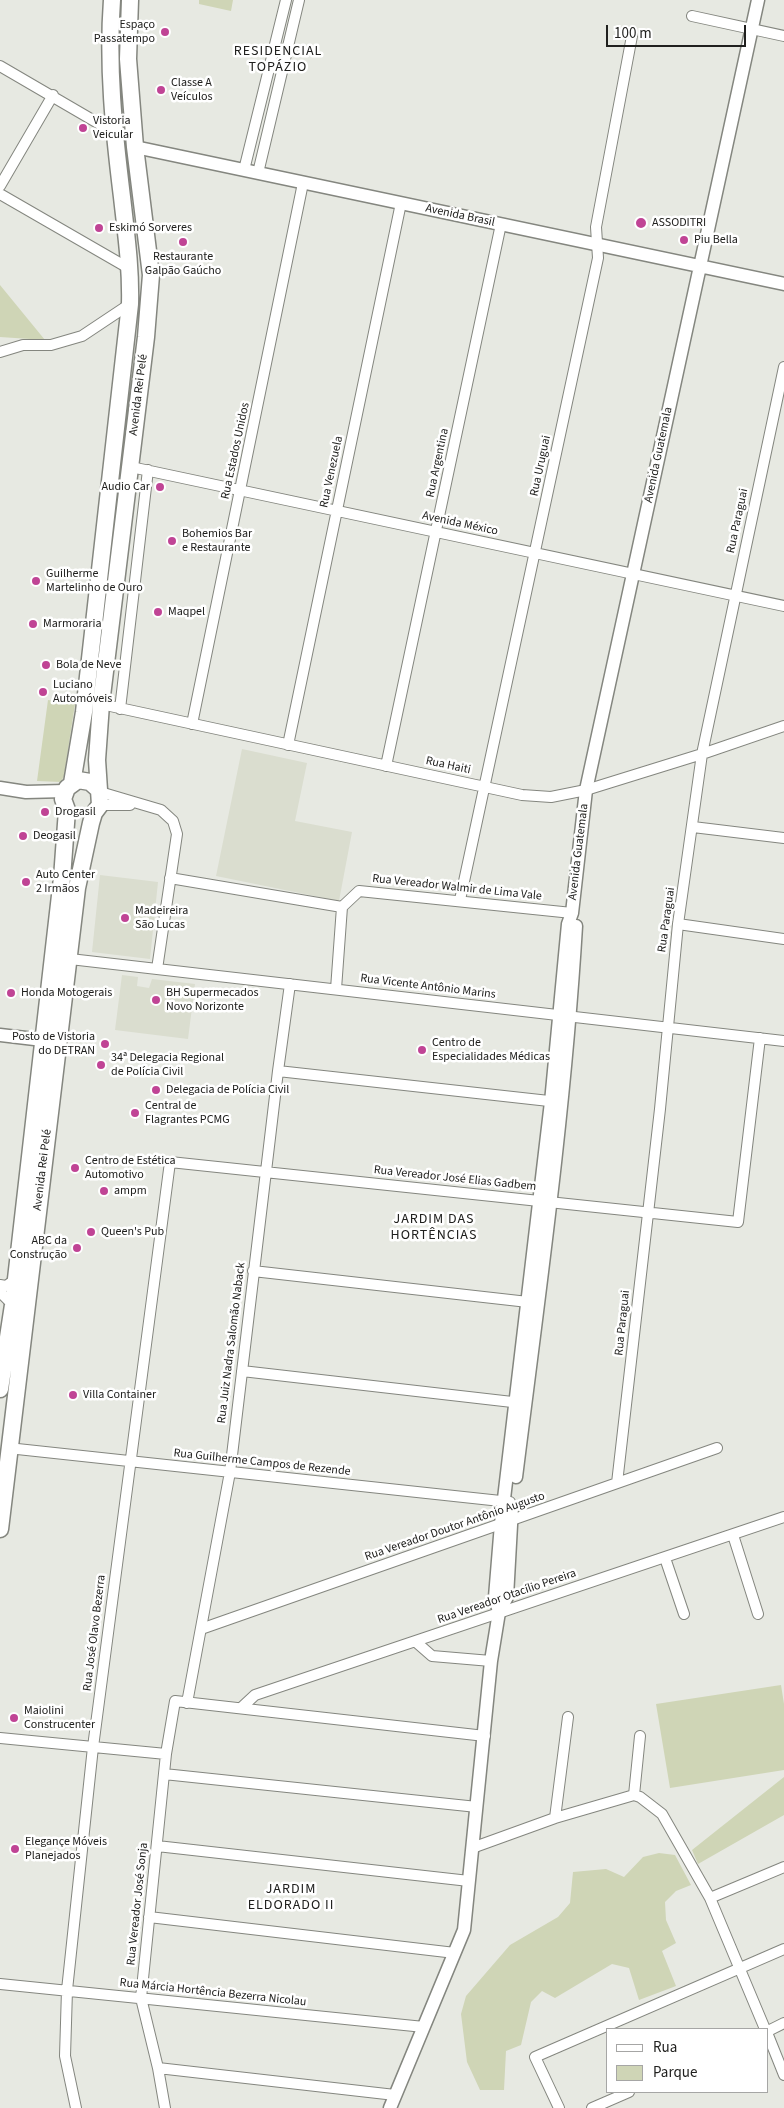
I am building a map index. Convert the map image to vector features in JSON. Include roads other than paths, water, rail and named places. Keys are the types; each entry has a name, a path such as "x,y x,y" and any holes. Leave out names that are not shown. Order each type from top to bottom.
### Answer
{"main road":[{"name":"Avenida Rei Pelé","path":"0,1390 13,1305 62,878 67,797 84,712 130,304 130,270 115,133 110,34 112,0"},
{"name":"Avenida Rei Pelé","path":"0,1529 8,1448 78,888 98,800 101,704 146,337 151,275 135,148 128,60 130,0"},
{"path":"84,780 90,782 98,800 83,817 72,814 67,797 84,780"}],"street":[{"path":"244,170 286,0"},
{"path":"258,173 299,0"},
{"name":"Avenida Guatemala","path":"545,1202 576,925 572,913 586,790 758,0"},
{"path":"692,16 784,36"},
{"name":"Rua Uruguai","path":"460,900 598,258 596,227 632,36"},
{"path":"271,60 285,63"},
{"path":"0,66 53,95 115,133"},
{"path":"0,186 53,95"},
{"name":"Avenida Brasil","path":"135,148 784,284"},
{"name":"Rua Estados Unidos","path":"192,724 303,183"},
{"path":"0,194 130,270"},
{"name":"Rua Venezuela","path":"288,745 400,203"},
{"name":"Rua Argentina","path":"386,766 501,224"},
{"path":"0,352 23,345 52,345 82,336 130,304"},
{"name":"Rua Paraguai","path":"618,1483 660,1110 678,924 702,754 784,367"},
{"name":"Avenida México","path":"130,466 784,606"},
{"path":"120,708 148,470"},
{"name":"Rua Haiti","path":"101,704 522,795 551,797 586,790 784,726"},
{"path":"0,788 67,797"},
{"path":"98,800 138,804 161,810 173,821 177,834 157,969"},
{"path":"693,827 784,838"},
{"path":"170,878 342,907 336,989"},
{"name":"Rua Vereador Walmir de Lima Vale","path":"342,907 359,891 572,913"},
{"path":"678,924 784,939"},
{"name":"Rua Vicente Antônio Marins","path":"70,959 784,1041"},
{"name":"Rua Juiz Nadra Salomão Naback","path":"187,1703 230,1472 253,1271 290,984"},
{"path":"0,1035 43,1040"},
{"name":"Rua Vereador José Elias Gadbem","path":"170,1162 738,1222 760,1038"},
{"path":"278,1071 556,1102"},
{"name":"Rua José Olavo Bezerra","path":"76,2108 65,2056 67,1990 93,1747 170,1162"},
{"path":"520,1403 528,1302 545,1202"},
{"path":"390,2108 464,1930 485,1736 491,1661 499,1612 507,1598 506,1523 545,1202"},
{"path":"253,1271 528,1302"},
{"path":"0,1285 6,1286 16,1280"},
{"path":"0,1294 13,1305"},
{"path":"242,1371 520,1403"},
{"name":"Rua Guilherme Campos de Rezende","path":"8,1448 509,1502"},
{"name":"Rua Vereador Doutor Antônio Augusto","path":"201,1629 717,1448"},
{"name":"Rua Vereador Otacílio Pereira","path":"241,1708 255,1695 784,1517"},
{"path":"732,1534 758,1614"},
{"path":"665,1558 684,1614"},
{"path":"416,1642 432,1656 491,1661"},
{"name":"Rua Vereador José Sonja","path":"165,2108 158,2068 141,1998 166,1754 175,1701 187,1703"},
{"path":"187,1703 485,1736"},
{"path":"556,1818 568,1717"},
{"path":"637,1796 640,1736"},
{"path":"0,1738 166,1754"},
{"path":"164,1774 477,1807"},
{"path":"472,1848 556,1818 637,1796"},
{"path":"637,1796 662,1814 710,1898 766,2028"},
{"path":"157,1846 468,1881"},
{"path":"710,1898 784,1866"},
{"path":"149,1917 455,1953"},
{"path":"559,2108 535,2057 784,1949"},
{"name":"Rua Márcia Hortência Bezerra Nicolau","path":"0,1984 424,2027"},
{"path":"769,2029 784,2024"},
{"path":"769,2038 784,2075"},
{"path":"158,2068 395,2095"},
{"path":"592,2108 627,2093"}],"place":[{"name":"Espaço Passatempo","path":"165,32"},
{"name":"Classe A Veículos","path":"161,90"},
{"name":"Vistoria Veicular","path":"83,128"},
{"name":"ASSODITRI","path":"641,223"},
{"name":"Eskimó Sorveres","path":"99,228"},
{"name":"Piu Bella","path":"684,240"},
{"name":"Restaurante Galpão Gaúcho","path":"183,242"},
{"name":"Audio Car","path":"160,487"},
{"name":"Bohemios Bar e Restaurante","path":"172,541"},
{"name":"Guilherme Martelinho de Ouro","path":"36,581"},
{"name":"Maqpel","path":"158,612"},
{"name":"Marmoraria","path":"33,624"},
{"name":"Bola de Neve","path":"46,665"},
{"name":"Luciano Automóveis","path":"43,692"},
{"name":"Drogasil","path":"45,812"},
{"name":"Deogasil","path":"23,836"},
{"name":"Auto Center 2 Irmãos","path":"26,882"},
{"name":"Madeireira São Lucas","path":"125,918"},
{"name":"Honda Motogerais","path":"11,993"},
{"name":"BH Supermecados Novo Norizonte","path":"156,1000"},
{"name":"Posto de Vistoria do DETRAN","path":"105,1044"},
{"name":"Centro de Especialidades Médicas","path":"422,1050"},
{"name":"34ª Delegacia Regional de Polícia Civil","path":"101,1065"},
{"name":"Delegacia de Polícia Civil","path":"156,1090"},
{"name":"Central de Flagrantes PCMG","path":"135,1113"},
{"name":"Centro de Estética Automotivo","path":"75,1168"},
{"name":"ampm","path":"104,1191"},
{"name":"Queen's Pub","path":"91,1232"},
{"name":"ABC da Construção","path":"77,1248"},
{"name":"Villa Container","path":"73,1395"},
{"name":"Maiolini Construcenter","path":"14,1718"},
{"name":"Elegançe Móveis Planejados","path":"15,1849"}],"district":[{"name":"RESIDENCIAL TOPÁZIO","path":"278,60"},
{"name":"JARDIM DAS HORTÊNCIAS","path":"434,1228"},
{"name":"JARDIM ELDORADO II","path":"291,1898"}]}
